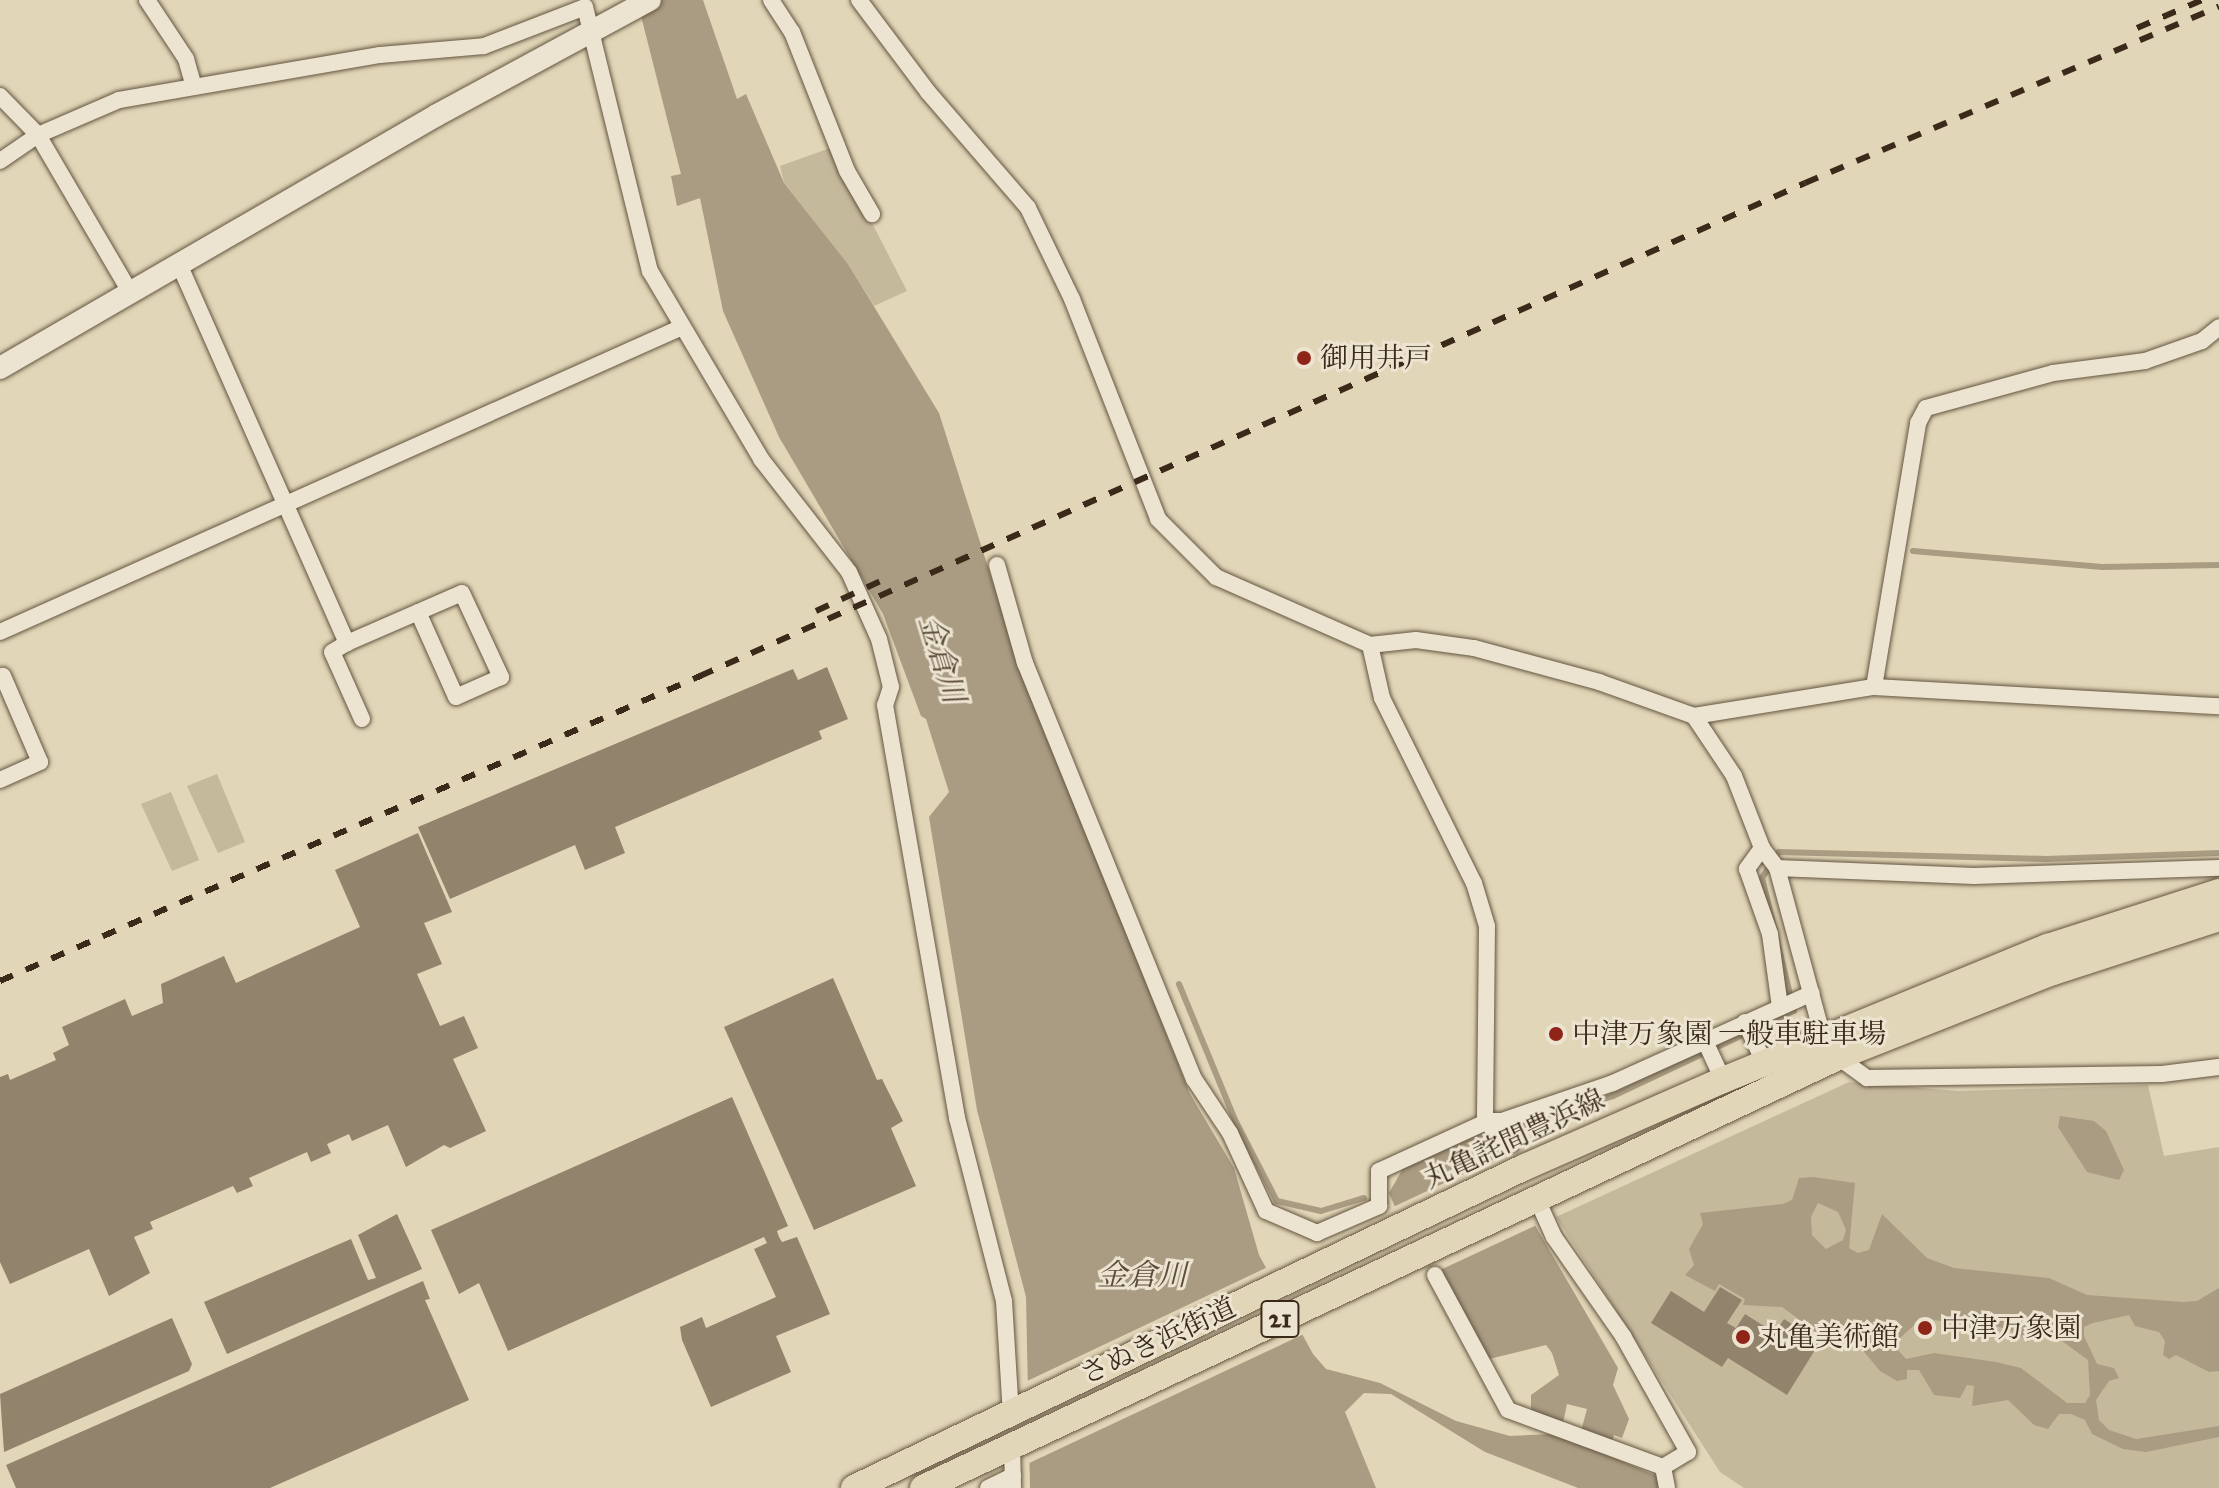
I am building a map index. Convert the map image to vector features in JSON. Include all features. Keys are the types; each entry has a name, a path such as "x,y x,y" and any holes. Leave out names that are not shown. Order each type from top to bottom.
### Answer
{"main road":[{"name":"丸亀詫間豊浜線","path":"1536,1197 1831,1047 2048,947 2219,892"},
{"name":"丸亀詫間豊浜線","path":"854,1488 1525,1167 1713,1056 1752,1038 1831,1047 2219,918"},
{"name":"さぬき浜街道","path":"1018,1442 1536,1197"},
{"name":"21","path":"923,1488 1018,1442"}],"street":[{"path":"147,0 186,59 194,87"},
{"path":"771,0 792,32 847,171 872,214"},
{"path":"859,0 892,48 1028,208 1072,299 1158,519 1216,577 1370,645 1416,640 1474,648 1599,682 1694,716 1874,687 2219,706"},
{"path":"0,368 645,3"},
{"path":"0,161 38,135 119,100 380,55 484,46 584,4 650,271 761,459 849,572 879,639 891,687 885,705 957,1118 1004,1301 1017,1410"},
{"path":"0,96 38,135 130,292"},
{"path":"179,264 347,643"},
{"path":"0,632 682,327"},
{"path":"1874,687 1918,423 1926,408 2053,373 2145,361 2202,341 2219,327"},
{"path":"997,565 1025,663 1194,1079 1230,1133 1266,1211 1317,1233 1379,1206 1379,1171 1500,1134"},
{"path":"362,719 332,652 347,643 418,612 462,593 501,677 456,697 418,612"},
{"path":"1370,645 1382,698 1474,883 1487,926 1490,1066 1500,1134"},
{"path":"0,780 40,762 3,676"},
{"path":"1694,716 1734,776 1770,860 1795,1001"},
{"path":"2219,868 1974,876 1770,860 1747,869 1795,1001 1831,1047 1867,1078 1920,1080 2219,1067"},
{"path":"1500,1134 1502,1121 1613,1083 1713,1056 1752,1038 1795,1001"},
{"path":"1536,1197 1554,1237 1623,1336 1688,1452 1663,1467"},
{"path":"1435,1275 1508,1410 1663,1467"},
{"path":"988,1488 1013,1482 1018,1442"},
{"path":"1663,1467 1667,1488"}],"shaded area":[{"path":"833,147 907,291 874,306 848,264 784,183 780,166"},
{"path":"217,774 245,842 218,853 187,786"},
{"path":"171,792 199,860 172,871 141,804"},
{"name":"中津万象園","path":"1849,1082 1959,1091 2148,1085 2164,1156 2219,1147 2219,1488 1744,1488 1720,1472 1556,1217"}],"water":[{"name":"金倉川","path":"637,0 703,0 737,99 746,94 784,183 848,264 939,413 1014,649 1190,1094 1234,1168 1259,1255 1313,1354 1326,1369 1380,1383 1456,1421 1510,1436 1552,1434 1593,1449 1659,1477 1660,1488 1578,1488 1485,1452 1391,1394 1364,1393 1345,1412 1376,1488 1030,1488 1026,1297 977,1110 929,817 949,792 926,719 921,716 883,614 779,437 723,311 700,198 677,206 671,176 681,174"},
{"path":"2060,1116 2094,1121 2106,1131 2124,1170 2119,1180 2087,1172 2058,1127"},
{"path":"1484,1129 1508,1152 1536,1227 1618,1368 1613,1385 1629,1419 1622,1438 1614,1435 1612,1442 1581,1431 1587,1409 1567,1404 1563,1423 1531,1413 1531,1395 1559,1375 1552,1353 1546,1345 1485,1360 1458,1305 1395,1207 1389,1193 1406,1163"},
{"path":"1799,1178 1855,1183 1849,1248 1858,1253 1869,1250 1882,1214 1927,1258 1954,1268 2049,1278 2087,1295 2183,1302 2197,1301 2219,1288 2219,1371 2209,1372 2176,1355 2169,1359 2163,1355 2165,1341 2159,1332 2135,1326 2129,1315 2084,1327 2084,1336 2097,1364 2114,1368 2119,1378 2109,1381 2096,1400 2099,1420 2109,1430 2136,1439 2219,1426 2219,1437 2146,1452 2123,1449 2092,1434 2085,1420 2071,1414 2059,1414 2048,1429 2034,1425 2008,1400 1972,1406 1974,1386 1967,1385 1960,1398 1934,1395 1919,1370 1907,1370 1907,1379 1897,1381 1880,1371 1855,1341 1819,1334 1782,1307 1743,1305 1745,1299 1719,1284 1715,1291 1685,1275 1694,1265 1689,1249 1703,1224 1700,1213 1783,1204 1792,1200","holes":["1818,1203 1838,1212 1846,1230 1843,1240 1826,1249 1812,1235 1811,1217","1922,1318 1947,1322 1973,1318 2017,1333 2028,1342 2031,1333 2047,1330 2088,1360 2090,1395 2085,1403 2067,1403 2021,1368 1996,1362 1934,1353 1906,1359 1898,1350 1899,1339"]}],"pier":[{"path":"1510,1152 1539,1224 1436,1272 1391,1208"},
{"path":"1270,1266 1306,1333 1025,1465 1023,1383"}],"building":[{"path":"827,667 848,719 819,731 822,739 615,827 625,853 585,870 575,845 450,899 418,827 793,669 798,680"},
{"path":"418,833 452,912 424,923 442,964 417,974 440,1026 464,1016 478,1048 453,1059 486,1131 450,1148 444,1145 406,1167 388,1125 352,1141 349,1134 327,1144 331,1153 311,1162 307,1152 249,1178 253,1186 237,1193 233,1186 150,1222 153,1229 134,1237 150,1273 109,1296 89,1249 10,1284 0,1262 0,1077 8,1074 10,1080 56,1060 53,1053 69,1045 62,1027 125,999 132,1016 163,1003 161,984 224,956 236,983 360,927 335,870"},
{"path":"833,978 877,1080 882,1079 903,1121 891,1128 916,1186 814,1230 724,1027"},
{"path":"732,1097 788,1226 777,1231 779,1237 782,1242 797,1237 830,1314 776,1336 791,1372 711,1407 682,1340 680,1327 702,1317 706,1328 776,1297 754,1249 767,1243 764,1237 508,1351 479,1283 459,1294 431,1230"},
{"path":"397,1214 422,1269 227,1354 204,1302 351,1239 368,1280 376,1278 358,1235"},
{"path":"423,1281 430,1299 425,1300 469,1400 270,1488 16,1488 6,1465"},
{"name":"丸亀美術館","path":"1720,1287 1742,1300 1727,1323 1736,1328 1745,1314 1775,1333 1784,1319 1820,1342 1787,1395 1728,1358 1722,1367 1651,1323 1671,1291 1704,1312"},
{"path":"172,1318 192,1364 189,1371 4,1452 0,1394"}],"waterway":[{"path":"1913,551 2102,567 2219,565"},
{"path":"1504,1135 1543,1117 1613,1096 1794,1011 1762,878 1779,852 2046,859 2219,853"},
{"path":"1179,984 1236,1122 1277,1201 1321,1211 1364,1198"}],"railway":[{"path":"2137,28 2202,0"},
{"path":"0,981 700,676 1805,183 2219,6"},
{"path":"816,611 885,579"}],"place":[{"name":"御用井戸","path":"1304,358"},
{"name":"中津万象園 一般車駐車場","path":"1556,1034"},
{"name":"中津万象園","path":"1925,1328"},
{"name":"丸亀美術館","path":"1743,1337"}]}
